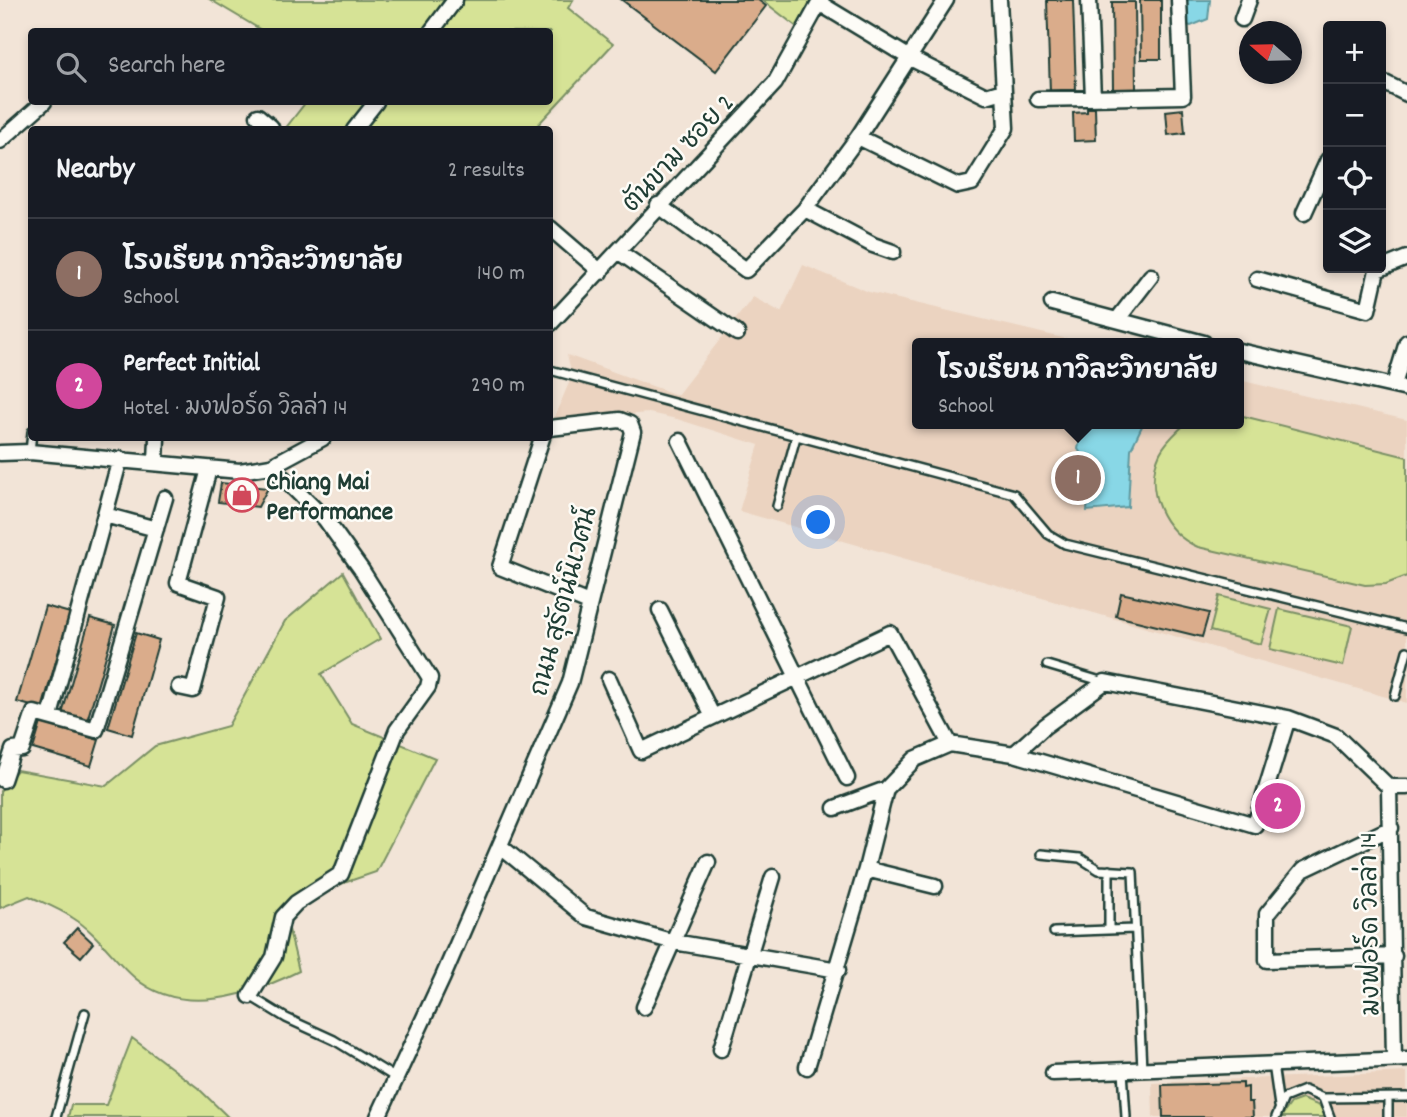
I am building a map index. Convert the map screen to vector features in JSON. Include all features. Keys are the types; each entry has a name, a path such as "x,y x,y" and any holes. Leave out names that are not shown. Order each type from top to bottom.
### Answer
{"street":[{"path":"434,28 456,0"},
{"path":"658,205 746,270 805,209 858,137 946,0"},
{"path":"858,137 958,186 972,183 1006,128 999,0"},
{"path":"1089,0 1093,99"},
{"path":"1038,99 1183,96 1179,0"},
{"path":"1242,19 1249,0"},
{"path":"820,2 910,58 986,96 1003,91"},
{"name":"ตันขาม ซอย 2","path":"553,321 601,272 658,205 731,133 775,83 820,2"},
{"path":"1386,84 1407,94"},
{"path":"0,141 41,105"},
{"path":"357,126 374,105"},
{"path":"258,117 270,126"},
{"path":"1304,214 1323,171"},
{"path":"805,209 873,245 893,251"},
{"path":"553,231 601,272"},
{"path":"619,252 737,333"},
{"path":"1257,279 1368,310 1377,270 1407,258"},
{"path":"1117,320 1151,276"},
{"path":"1052,303 1185,338"},
{"path":"1244,352 1401,387 1407,342"},
{"name":"ถนน สุรัตน์นิเวศน์","path":"378,1117 443,977 570,683 633,432 629,424 620,420 553,428"},
{"path":"156,462 157,441"},
{"path":"0,453 30,452 240,471 271,466 317,441"},
{"path":"541,441 500,567 589,603"},
{"path":"680,441 847,778"},
{"path":"50,716 120,459"},
{"path":"250,996 274,957 284,916 296,903 341,874 397,730 428,687 430,678 361,569 325,519 271,466"},
{"path":"178,687 193,691 218,597 178,583 209,469"},
{"path":"3,779 13,750 22,748 34,713 96,730 165,498"},
{"path":"105,515 156,529"},
{"path":"660,610 713,717"},
{"path":"609,679 640,751 890,634 950,744"},
{"path":"1014,754 1045,726 1105,682 1288,718 1336,736 1389,787 1407,787"},
{"path":"835,808 886,789 915,759 950,744 1014,754 1255,825 1288,718"},
{"name":"มงฟอร์ด วิลล่า 14","path":"1389,787 1400,1059"},
{"path":"807,1067 838,970 886,789"},
{"path":"1391,828 1303,870 1267,914 1267,960 1394,956"},
{"path":"500,846 586,918 674,942 838,970"},
{"path":"644,1007 708,862"},
{"path":"866,869 936,886"},
{"path":"720,1049 772,877"},
{"path":"1053,1073 1400,1059"}],"lane":[{"path":"553,371 1014,494 1048,534 1065,544 1407,628"},
{"path":"777,506 796,437"},
{"path":"30,452 31,441"},
{"path":"1395,696 1407,651"},
{"path":"1048,665 1105,682"},
{"path":"1041,854 1080,858 1099,870 1133,872 1142,1070"},
{"path":"1109,870 1109,929"},
{"path":"1054,932 1135,929"},
{"path":"250,996 286,1018 334,1040 396,1078"},
{"path":"56,1117 85,1013"},
{"path":"1273,1064 1279,1107"},
{"path":"1123,1070 1126,1117"},
{"path":"1276,1117 1284,1098 1304,1090 1323,1098 1407,1097"},
{"path":"1323,1098 1330,1117"},
{"path":"1388,1098 1388,1117"}],"shaded area":[{"path":"803,265 869,292 1063,338 912,338 912,429 1244,429 1244,381 1407,420 1407,703 739,511 759,445 649,413 553,420 572,376 567,355 677,395 753,297 781,312"},
{"path":"1407,1072 1407,1117 1153,1117 1152,1083"}],"green space":[{"path":"211,0 573,0 568,8 613,44 537,126 287,126 304,105 553,105 553,28 258,28"},
{"path":"762,0 811,0 797,27"},
{"path":"1244,416 1407,457 1407,576 1386,584 1365,585 1198,547 1186,540 1166,521 1155,495 1155,467 1168,441 1180,429 1244,429"},
{"path":"343,572 380,639 321,674 352,724 435,758 376,872 335,886 286,917 299,971 260,988 238,994 195,1000 174,997 154,990 135,978 90,931 57,909 29,896 0,908 0,791 17,770 106,786 155,746 228,726 285,621"},
{"path":"1219,596 1271,609 1261,644 1210,631"},
{"path":"1279,609 1352,626 1343,666 1270,649"},
{"path":"132,1038 198,1088 228,1117 68,1117 71,1105 106,1105"},
{"path":"1302,1099 1320,1106 1327,1117 1281,1117 1291,1103"}],"water":[{"path":"1186,0 1210,0 1208,19 1187,25"},
{"path":"1082,429 1141,429 1131,449 1128,507 1087,511 1091,469 1078,449"}],"building":[{"path":"622,0 758,0 766,6 716,71"},
{"path":"1047,0 1073,0 1076,91 1050,92"},
{"path":"1140,0 1161,0 1161,59 1141,59"},
{"path":"1112,2 1135,2 1136,89 1113,89"},
{"path":"1087,108 1095,108 1096,140 1074,141 1073,113 1087,112"},
{"path":"1183,109 1185,133 1168,135 1166,111"},
{"name":"Chiang Mai Performance","path":"221,483 268,488 258,507 218,502"},
{"path":"1121,593 1209,613 1202,637 1116,616"},
{"path":"45,606 70,613 42,709 17,702"},
{"path":"90,618 115,625 87,721 62,714"},
{"path":"136,633 159,640 132,735 108,728"},
{"path":"41,723 99,740 91,766 33,749"},
{"path":"77,928 93,943 81,957 64,942"},
{"path":"1243,1083 1243,1088 1248,1087 1248,1102 1252,1102 1253,1117 1163,1117 1162,1085"}],"place":[{"name":"โรงเรียน กาวิละวิทยาลัย","path":"1078,478"},
{"name":"Chiang Mai Performance","path":"242,495"},
{"name":"Perfect Initial","path":"1278,806"}]}
